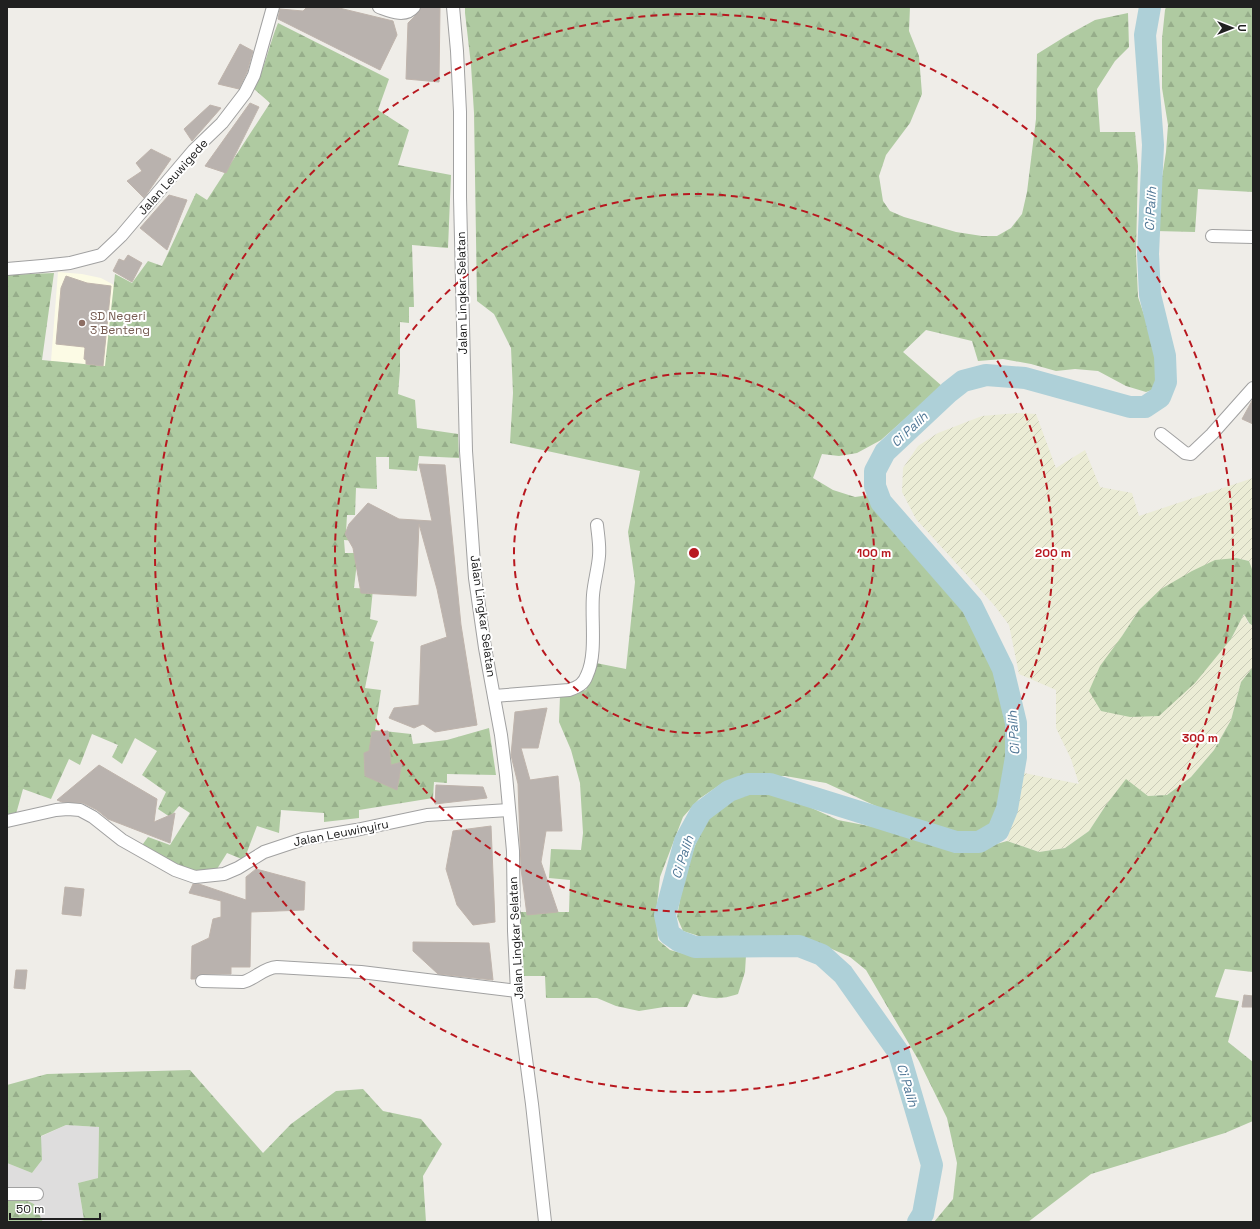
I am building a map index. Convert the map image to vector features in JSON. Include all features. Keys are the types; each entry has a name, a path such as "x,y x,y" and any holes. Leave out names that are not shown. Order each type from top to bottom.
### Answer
{"street":[{"name":"Jalan Leuwigede","path":"7,269 70,263 101,255 121,236 194,150 222,123 245,93 254,75 273,7"},
{"path":"379,7 395,13 403,13 414,7"},
{"name":"Jalan Lingkar Selatan","path":"453,7 460,112 460,197 466,451 475,578 485,648 502,735 513,851 514,931 517,991 531,1096 545,1222"},
{"path":"1212,236 1253,237"},
{"path":"1161,434 1185,453 1191,454 1212,434 1253,388"},
{"path":"494,696 569,690 577,688 584,682 588,674 591,661 593,596 599,556 597,525"},
{"name":"Jalan Leuwinyiru","path":"7,821 56,810 80,810 93,817 122,840 175,870 195,877 224,874 238,868 264,852 303,839 356,830 427,815 509,810"},
{"path":"202,981 243,982 266,969 277,967 361,972 517,991"},
{"path":"7,1194 38,1194"}],"shaded area":[{"name":"SD Negeri 3 Benteng","path":"58,272 82,274 101,278 114,285 105,366 51,361"},
{"path":"1018,413 1036,414 1056,468 1085,450 1100,487 1132,493 1139,516 1253,478 1252,570 1249,561 1236,558 1162,589 1139,610 1122,636 1231,639 1244,614 1248,623 1253,626 1253,667 1241,682 1231,720 1214,750 1191,777 1167,795 1148,796 1126,780 1106,805 1089,831 1065,848 1039,852 1007,841 1024,773 1079,784 1071,759 1056,728 1056,690 1019,674 1009,625 994,605 916,519 902,492 903,468 918,446 938,433 982,416"},
{"path":"66,1125 99,1127 98,1178 78,1183 84,1220 77,1222 43,1222 34,1204 7,1191 7,1163 32,1173 42,1160 40,1137"}],"green space":[{"path":"465,7 910,7 909,31 919,56 922,94 910,123 886,155 879,176 883,201 890,211 904,217 956,232 982,236 997,236 1011,228 1022,214 1027,192 1036,119 1037,54 1095,20 1128,13 1129,47 1115,61 1097,89 1100,132 1135,132 1138,166 1136,252 1138,297 1158,356 1159,373 1155,389 1146,392 1126,386 1098,371 1075,369 1056,371 1031,364 1003,359 978,361 972,341 926,330 903,352 942,386 881,440 857,453 839,456 822,454 813,478 833,490 855,497 869,495 874,506 887,524 912,549 965,608 985,645 998,676 1007,708 1010,739 1001,806 989,826 976,833 960,834 878,807 826,783 785,776 749,776 724,782 699,799 683,817 660,877 656,914 658,940 670,950 685,954 746,955 745,972 738,994 716,998 693,994 687,1007 664,1007 639,1011 616,1006 597,998 546,998 545,976 524,976 520,912 569,912 570,880 549,878 551,849 581,850 583,833 580,783 571,750 559,722 560,696 586,690 596,663 626,669 635,582 628,532 640,471 510,443 513,393 511,348 494,314 477,301 474,113"},
{"path":"1166,7 1253,7 1253,192 1198,189 1195,232 1156,231 1168,125 1162,88 1162,39"},
{"path":"278,23 389,79 378,110 409,130 398,165 451,175 448,248 412,245 414,307 409,307 409,323 400,322 400,370 398,394 415,400 417,428 458,434 459,458 419,456 417,471 389,469 389,457 376,457 377,489 356,488 355,515 347,515 346,532 357,541 344,540 345,553 358,553 354,588 373,589 370,619 378,621 370,641 374,642 365,688 381,690 375,730 411,734 413,744 447,740 489,728 496,775 447,774 447,783 434,782 433,798 359,810 359,818 324,822 324,813 281,810 279,833 257,826 244,860 227,853 217,869 194,872 140,848 148,837 170,845 190,813 179,806 170,817 158,809 166,792 142,775 157,751 135,738 122,764 112,757 118,745 92,734 80,765 69,759 51,799 23,789 16,814 7,816 7,275 54,273 42,360 105,366 115,274 132,283 148,261 162,266 196,193 207,200 270,103 254,89"},
{"path":"1236,558 1249,561 1253,569 1253,626 1249,623 1244,614 1231,639 1195,683 1159,716 1130,717 1101,711 1089,691 1100,666 1139,610 1161,589 1192,571 1215,560"},
{"path":"1253,667 1253,972 1225,969 1215,997 1239,1001 1228,1042 1253,1062 1253,1121 1225,1133 1091,1174 1028,1222 934,1222 953,1199 957,1163 947,1118 919,1061 866,970 850,957 816,942 794,938 705,938 683,931 677,917 682,888 694,848 707,817 729,797 743,792 764,790 781,794 838,820 900,832 942,848 969,851 1007,841 1039,852 1065,848 1089,831 1106,805 1126,779 1148,796 1167,795 1191,777 1214,750 1231,720 1241,682"},
{"path":"190,1070 263,1153 291,1124 336,1091 363,1089 383,1111 421,1119 442,1144 423,1176 426,1222 77,1222 84,1220 78,1183 98,1178 99,1127 66,1125 41,1136 42,1160 32,1173 7,1163 7,1085 47,1074"},
{"path":"7,1191 34,1204 43,1222 7,1222"}],"building":[{"path":"307,7 335,7 393,21 397,35 380,70 278,19 280,9 303,11"},
{"path":"421,7 440,7 439,82 406,79 408,23 419,12"},
{"path":"240,44 253,51 247,72 239,89 218,84"},
{"path":"250,103 259,107 226,173 205,166"},
{"path":"210,105 221,108 192,141 184,129"},
{"path":"151,149 171,159 144,198 127,181 142,171 136,163"},
{"path":"169,195 187,200 167,250 140,228"},
{"path":"128,255 142,263 132,282 113,271 119,259 124,261"},
{"name":"SD Negeri 3 Benteng","path":"66,276 87,283 111,286 103,366 86,364 86,360 84,359 84,347 56,344 61,288"},
{"path":"1253,399 1253,424 1242,419"},
{"path":"419,464 445,465 461,625 477,725 435,732 423,724 414,728 389,718 394,708 419,705 421,646 447,637 437,589 419,524 416,596 361,593 353,548 345,534 349,524 368,503 399,519 432,521"},
{"path":"547,708 538,748 521,748 530,780 558,776 562,831 546,831 541,862 558,912 527,915 521,869 518,784 511,755 515,712"},
{"path":"388,731 391,765 402,762 397,790 365,776 364,753 369,751 372,732"},
{"path":"99,765 157,799 154,822 175,813 170,843 108,819 97,810 83,803 62,802 57,800"},
{"path":"436,785 483,787 487,798 435,804"},
{"path":"491,826 495,922 473,925 457,905 446,869 453,831"},
{"path":"256,869 305,882 304,910 251,912 250,967 231,967 231,974 202,974 198,975 195,979 191,979 192,946 209,938 213,919 221,917 221,901 189,893 193,884 199,884 246,900 246,877"},
{"path":"65,887 84,889 81,916 62,914"},
{"path":"413,942 489,943 493,980 438,974 413,951"},
{"path":"16,970 27,970 25,989 14,988"},
{"path":"1244,995 1253,996 1253,1007 1242,1007"}],"waterway":[{"name":"Ci Palih","path":"918,1222 923,1214 932,1165 899,1053 843,974 822,955 799,946 695,947 679,941 669,934 665,915 685,841 701,812 729,791 748,784 770,784 956,842 979,842 998,831 1007,809 1016,757 1016,723 1003,669 972,606 881,502 875,486 875,471 885,452 949,392 963,381 986,375 1025,378 1130,407 1145,407 1160,397 1166,382 1165,356 1150,295 1148,254 1153,145 1145,35 1150,7"}],"place":[{"name":"SD Negeri 3 Benteng","path":"82,323"}]}
